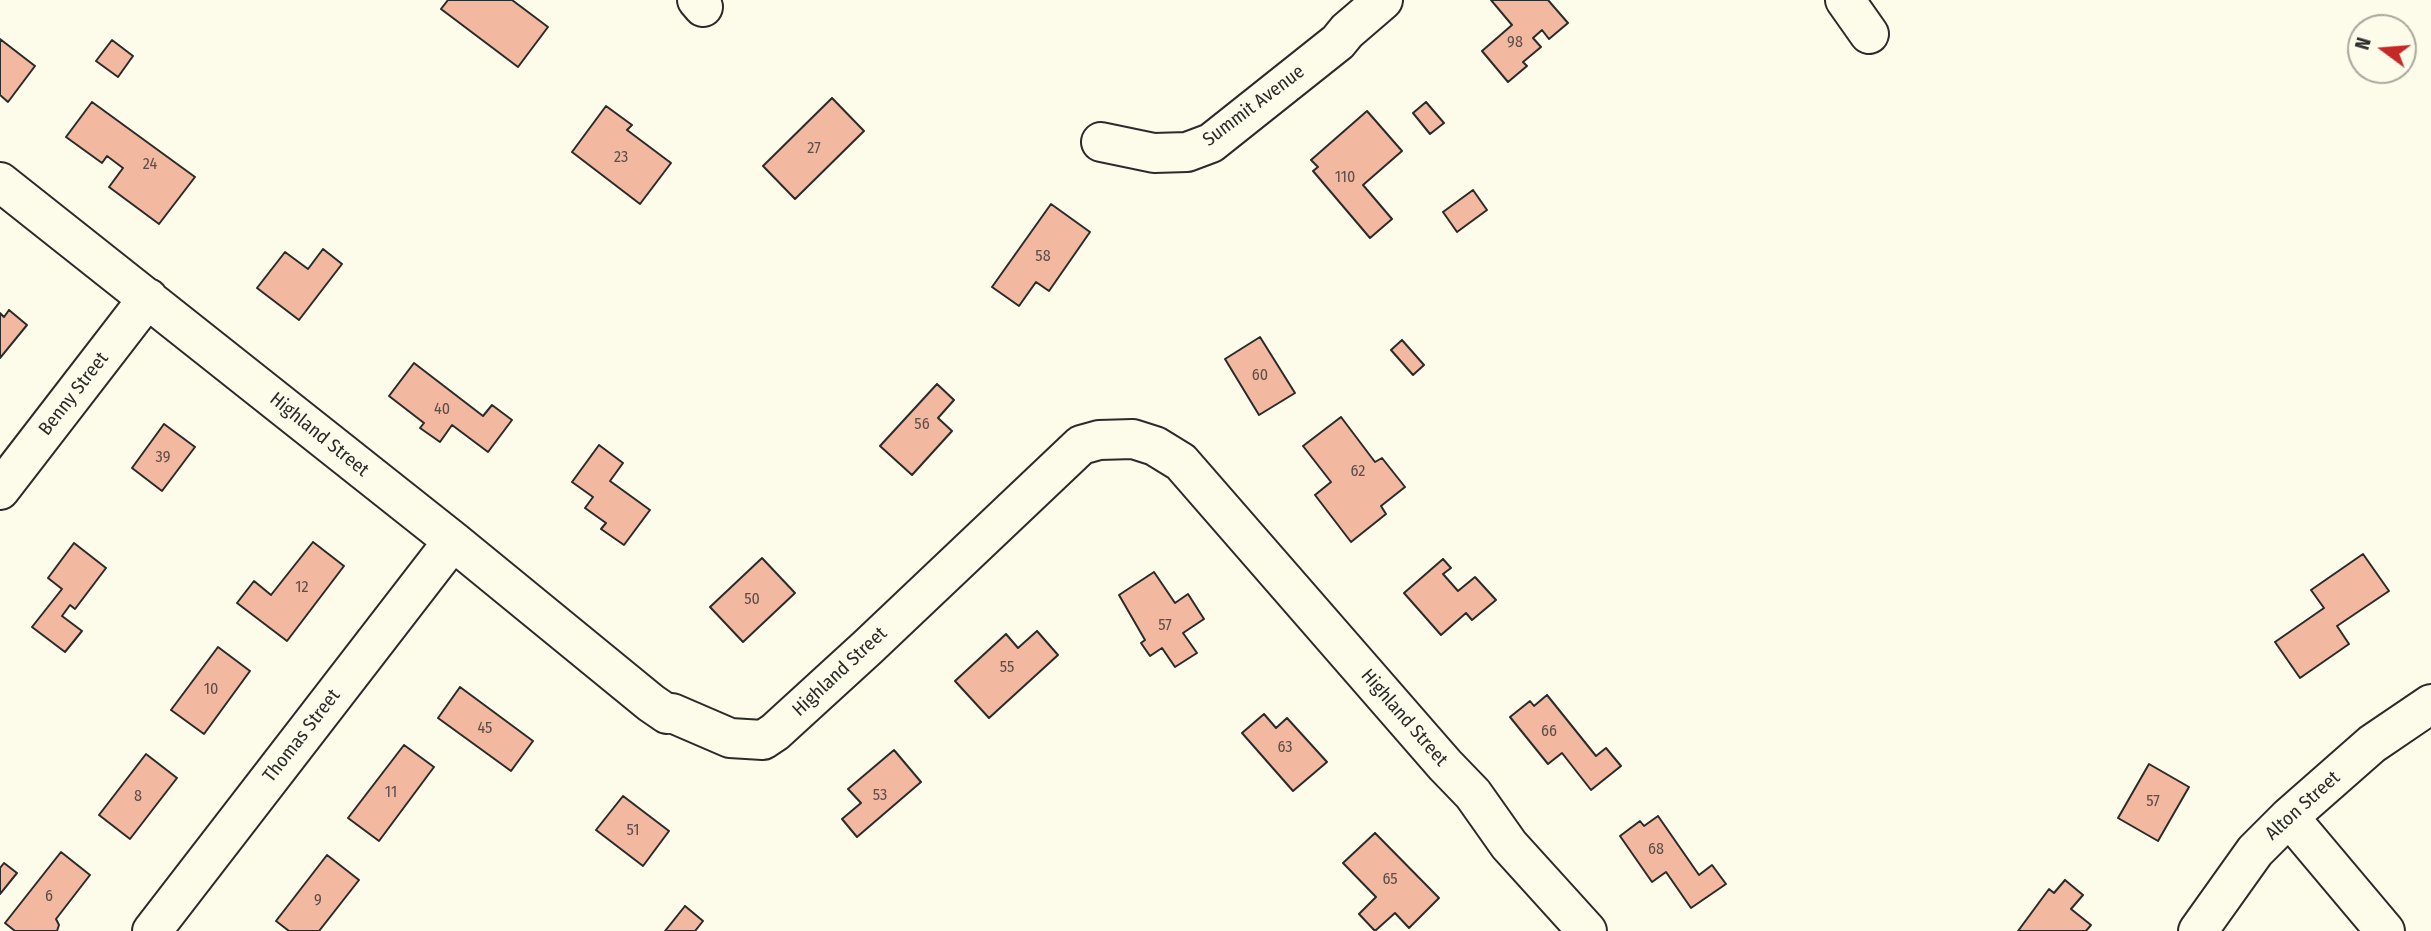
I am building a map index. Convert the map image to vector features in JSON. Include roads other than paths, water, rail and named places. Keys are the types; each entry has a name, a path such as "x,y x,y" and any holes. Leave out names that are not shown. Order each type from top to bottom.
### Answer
{"street":[{"name":"Summit Avenue","path":"1101,142 1154,153 1187,152 1211,143 1338,42 1347,30 1384,0"},
{"path":"1845,0 1869,34"},
{"name":"Highland Street","path":"0,182 667,714 673,713 730,738 763,740 868,648 1081,446 1099,440 1133,439 1156,446 1181,462 1473,794 1510,845 1587,931"},
{"name":"Benny Street","path":"0,490 148,299"},
{"name":"Thomas Street","path":"152,931 453,541"},
{"name":"Alton Street","path":"2198,931 2255,851 2289,817 2372,744 2431,704"},
{"path":"2289,817 2385,931"}]}
